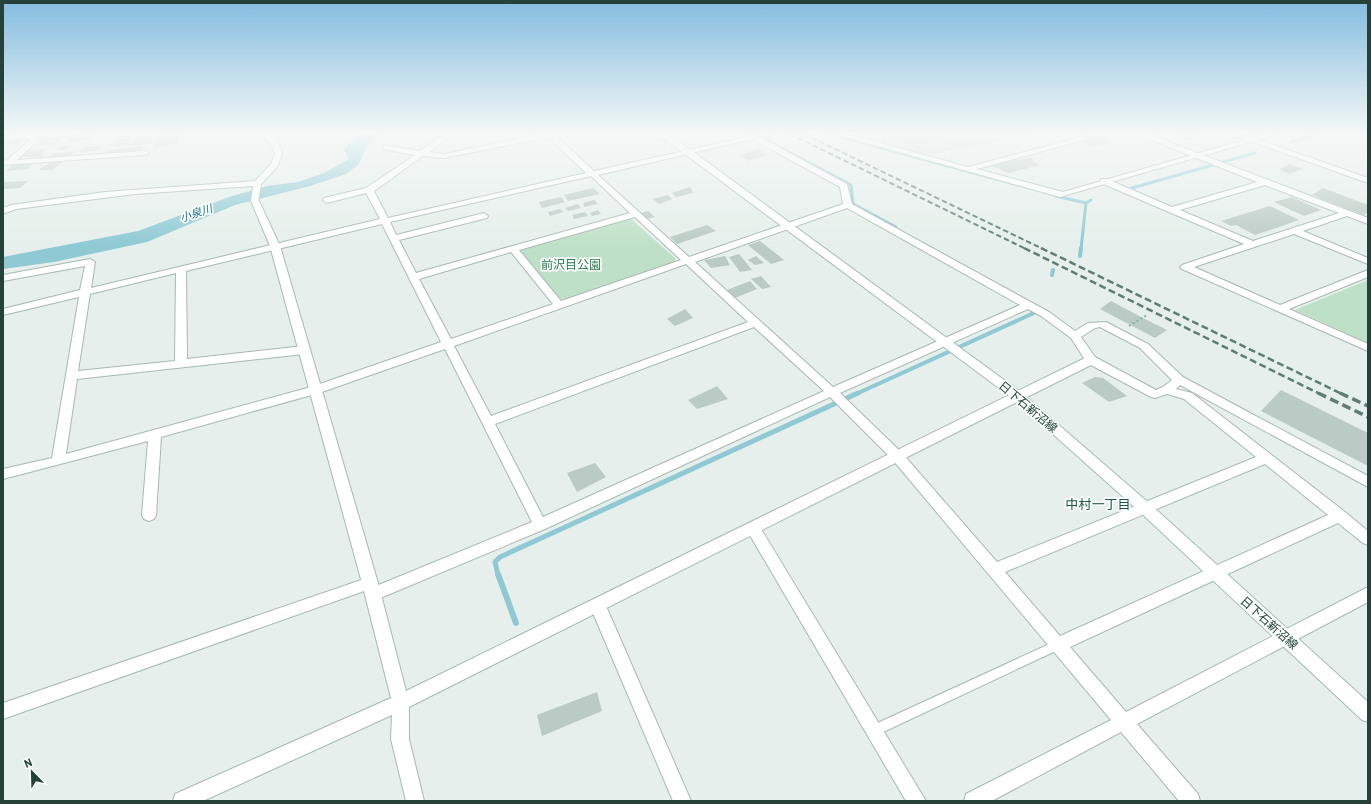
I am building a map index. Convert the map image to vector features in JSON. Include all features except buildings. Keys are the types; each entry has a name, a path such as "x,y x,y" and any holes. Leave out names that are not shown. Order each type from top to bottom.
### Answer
{"street":[{"path":"268,172 257,184 255,201 275,246 371,589 401,702 400,739 415,801"},
{"path":"327,200 369,190 396,172"},
{"path":"588,172 838,398 897,456 1191,801"},
{"path":"3,312 181,268 602,172"},
{"name":"日下石新沼線","path":"715,172 1019,397 1145,508 1368,714"},
{"path":"819,172 844,186 848,205"},
{"path":"976,172 1060,194 1139,172"},
{"path":"1238,172 1368,221"},
{"path":"1343,172 1368,181"},
{"path":"1104,181 1253,245"},
{"path":"1172,210 1265,182"},
{"path":"3,211 21,206 90,195 167,187 257,184"},
{"path":"369,190 540,525"},
{"path":"3,474 58,461 315,390 848,205 1045,314 1075,336 1091,360 1141,388 1156,394 1167,390 1179,380"},
{"path":"1348,213 1186,267 1368,348"},
{"path":"414,277 636,214"},
{"path":"394,238 484,216"},
{"path":"1295,231 1368,261"},
{"path":"513,249 559,305"},
{"path":"3,278 90,262 58,461"},
{"path":"181,268 181,364"},
{"path":"1280,310 1368,273"},
{"path":"3,711 371,589 540,525 838,398 952,347 1028,305"},
{"path":"488,422 755,323"},
{"path":"1075,336 1092,325 1102,324 1144,346 1179,380 1368,482"},
{"path":"72,376 304,350"},
{"path":"182,801 401,702 598,606 1091,360"},
{"path":"1167,390 1188,396 1368,539"},
{"path":"149,515 155,434"},
{"path":"994,570 1267,458"},
{"path":"1058,645 1340,516"},
{"path":"753,528 917,801"},
{"path":"973,801 1368,594"},
{"path":"598,606 682,801"}],"lane":[{"path":"875,730 1058,645"}],"path":[{"path":"1131,325 1147,315"}],"green space":[{"name":"前沢目公園","path":"625,219 631,219 676,259 674,262 566,299 558,298 521,252 523,249"},
{"path":"1368,280 1368,343 1295,310"}],"water":[{"name":"小泉川","path":"327,172 349,172 310,186 235,205 147,242 54,262 3,269 3,257 138,231 232,196 267,186 298,182"}],"waterway":[{"path":"826,172 851,185 853,204 896,227"},
{"path":"968,172 1026,187"},
{"path":"1132,188 1190,172"},
{"path":"1056,196 1086,203"},
{"path":"1086,203 1091,200"},
{"path":"1081,249 1086,203"},
{"path":"1080,256 1081,248"},
{"path":"1052,275 1053,270"},
{"path":"856,394 1036,312"},
{"path":"498,575 495,562 500,557 858,393"},
{"path":"498,574 516,623"}],"railway":[{"path":"867,172 1026,249"},
{"path":"882,172 1043,249"},
{"path":"1024,248 1320,394"},
{"path":"1041,248 1342,394"},
{"path":"1318,393 1368,417"},
{"path":"1340,393 1368,406"}],"district":[{"name":"中村一丁目","path":"1098,504"}]}
